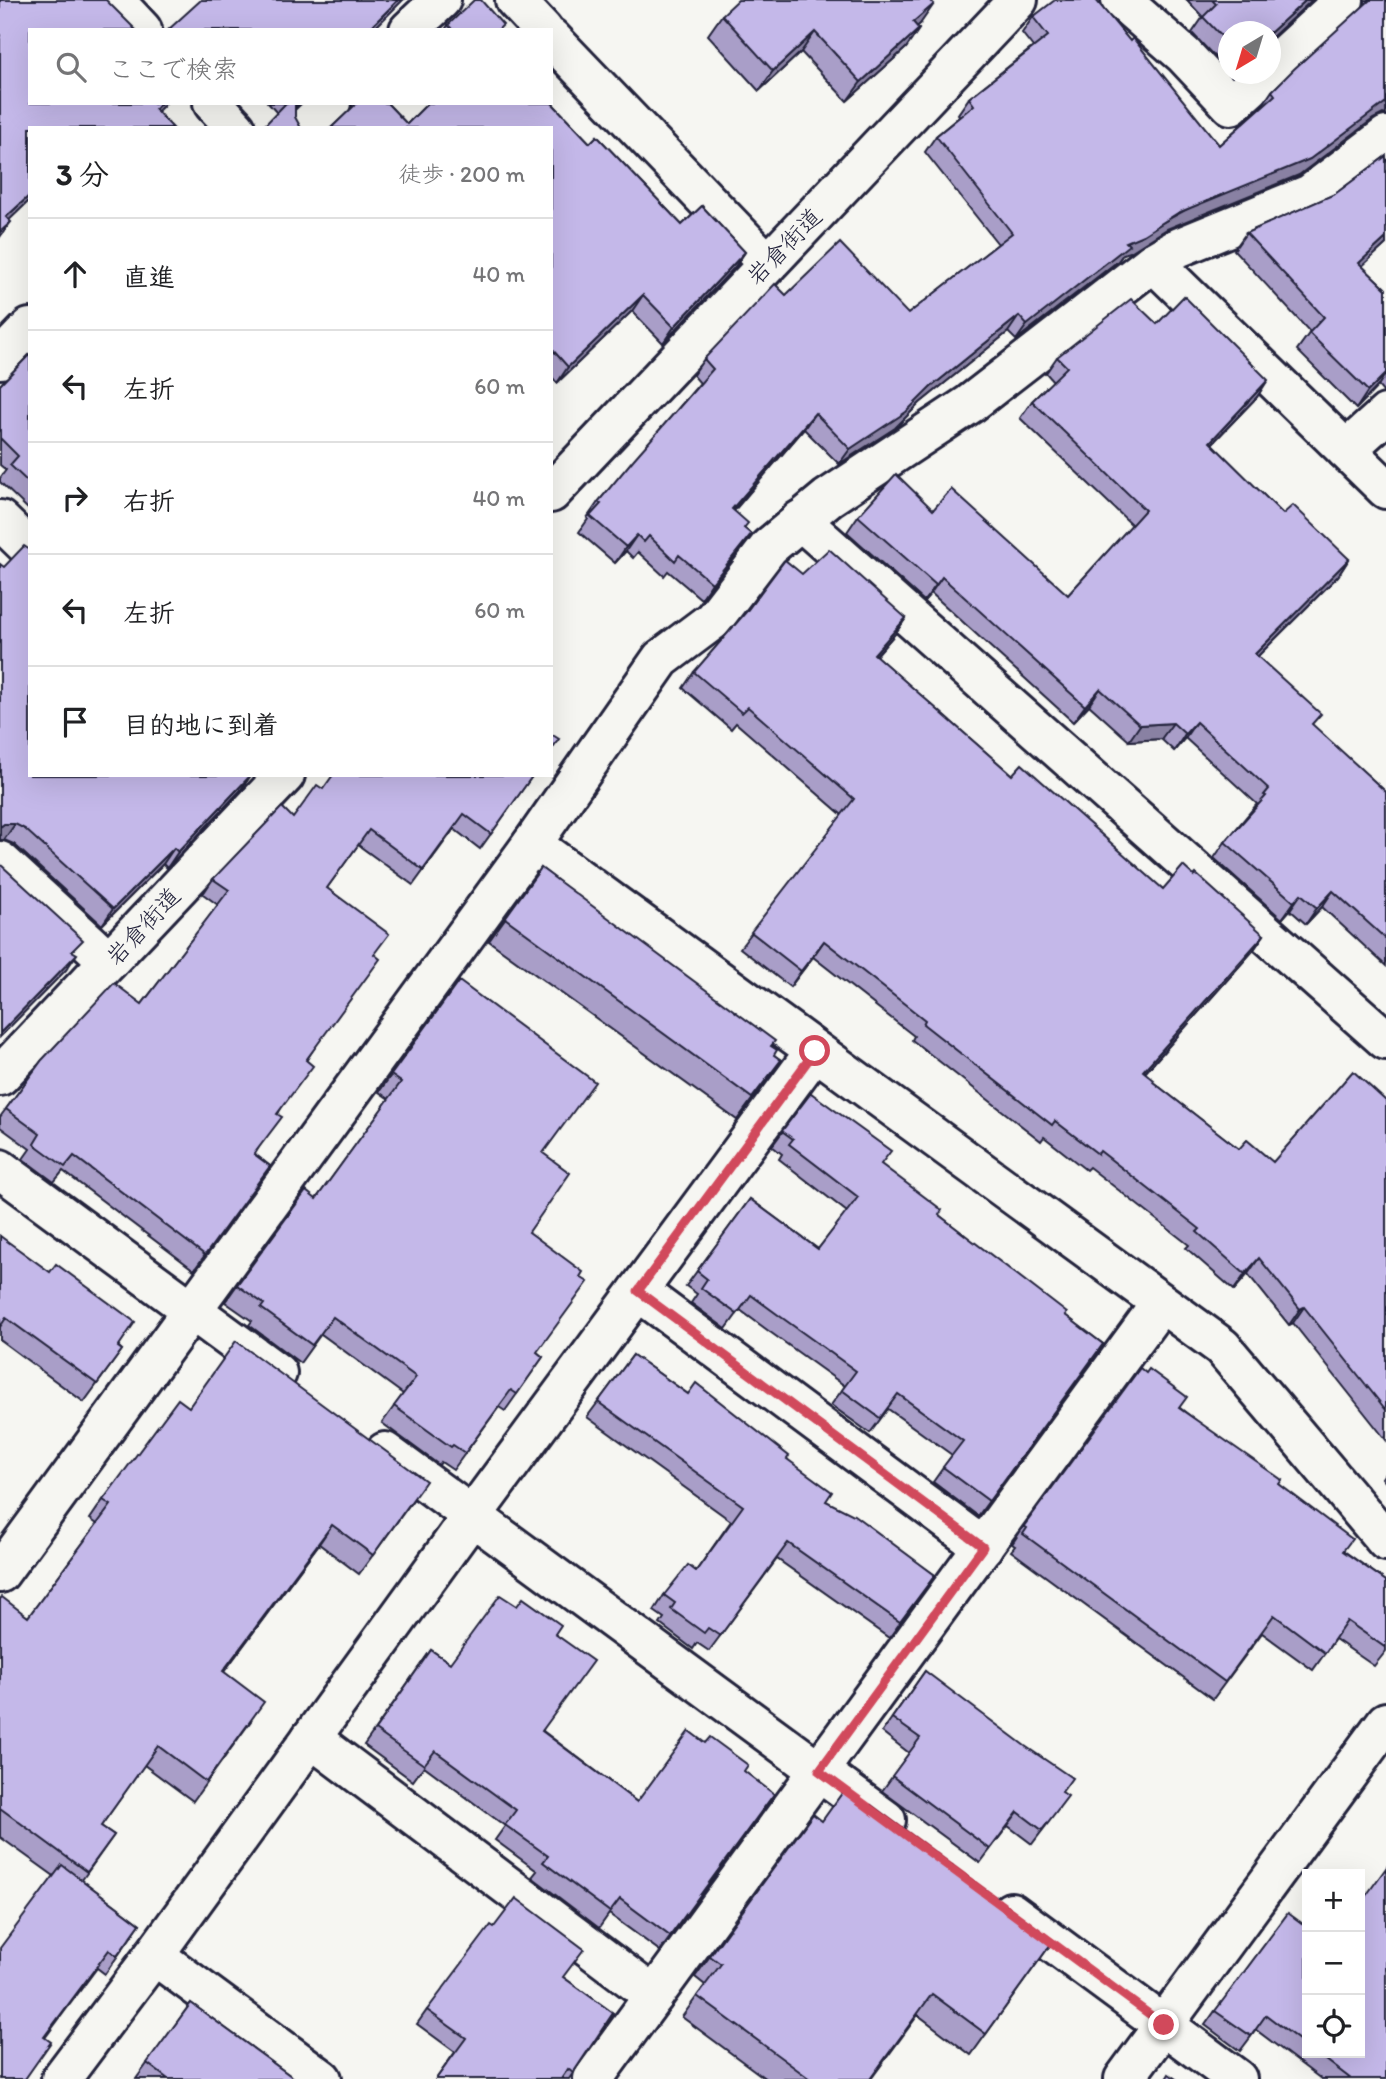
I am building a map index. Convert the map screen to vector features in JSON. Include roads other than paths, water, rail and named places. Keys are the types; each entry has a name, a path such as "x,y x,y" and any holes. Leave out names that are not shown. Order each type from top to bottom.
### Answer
{"street":[{"path":"114,0 140,28"},
{"path":"411,28 441,0"},
{"path":"515,0 541,28"},
{"path":"1121,0 1184,55 1231,105 1254,84"},
{"path":"1281,58 1344,0"},
{"name":"岩倉街道","path":"557,474 767,263 1002,6"},
{"path":"553,40 767,263"},
{"path":"307,126 329,105"},
{"path":"0,1573 532,844 661,659 713,620 769,547 828,498 970,404 1153,262 1175,249 1310,194 1386,136"},
{"path":"1153,262 1386,489"},
{"path":"0,359 28,330"},
{"path":"1346,450 1386,414"},
{"path":"0,520 28,547"},
{"path":"800,520 1386,1040"},
{"name":"岩倉街道","path":"0,1076 109,961 274,779"},
{"path":"532,844 1222,1347 1386,1541"},
{"path":"0,861 109,961"},
{"path":"61,2079 815,1051"},
{"path":"0,1169 304,1392"},
{"path":"638,1291 983,1547"},
{"path":"593,2079 1161,1303"},
{"path":"360,1434 919,1844"},
{"path":"1124,2079 1386,1722"},
{"path":"312,1738 654,1996"},
{"path":"985,1894 1237,2079"},
{"path":"154,1955 323,2079"}]}
